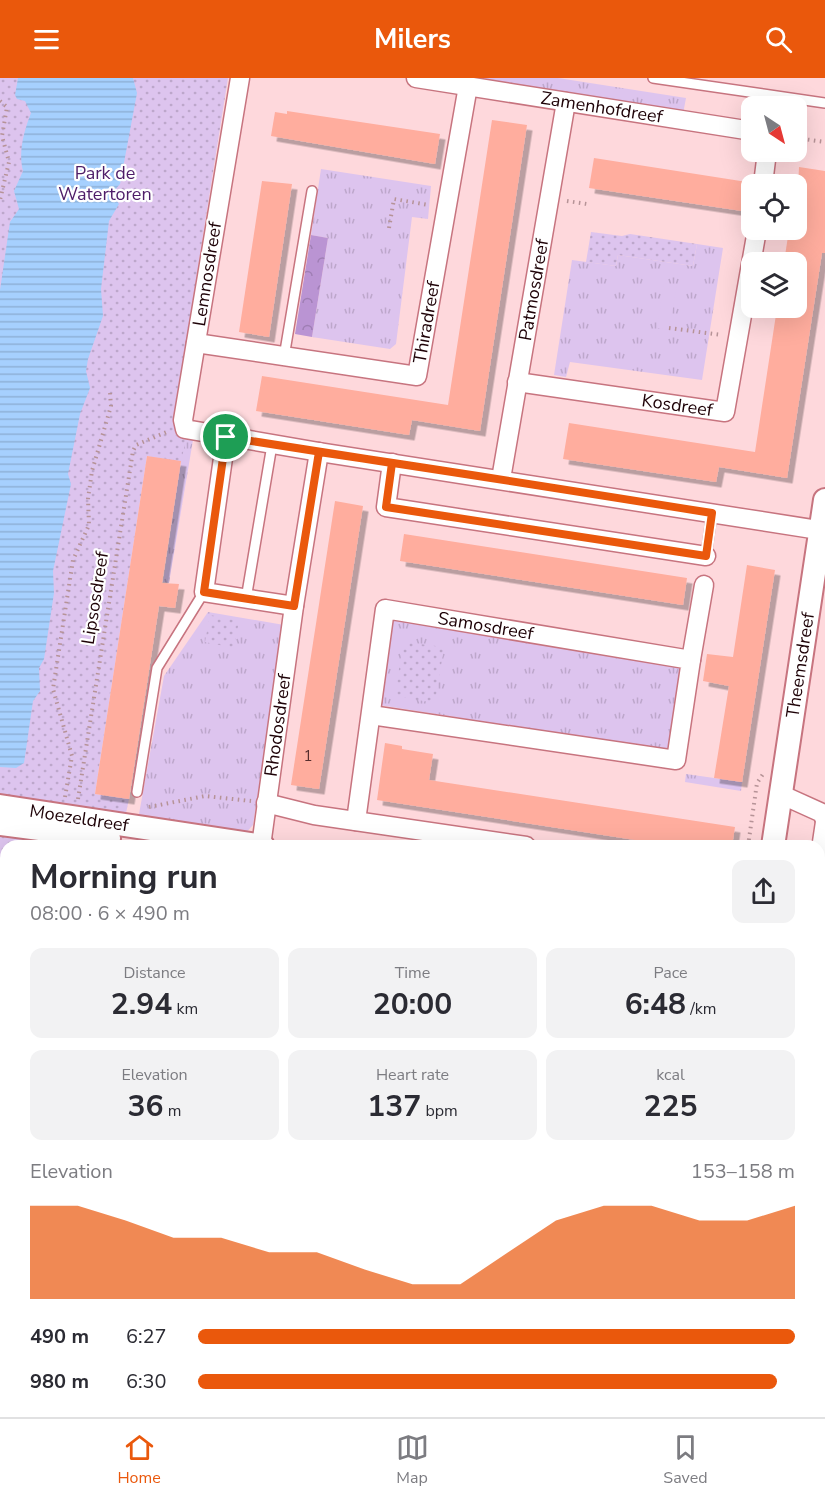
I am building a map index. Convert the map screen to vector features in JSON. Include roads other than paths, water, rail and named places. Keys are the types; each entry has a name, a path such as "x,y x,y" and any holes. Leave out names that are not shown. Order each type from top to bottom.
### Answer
{"street":[{"name":"Lemnosdreef","path":"226,437 189,431 183,425 240,78"},
{"name":"Zamenhofdreef","path":"416,78 741,129"},
{"name":"Thiradreef","path":"196,343 284,358 417,376 468,86"},
{"name":"Patmosdreef","path":"501,478 566,102"},
{"name":"Kosdreef","path":"517,382 725,412 755,240"},
{"path":"294,606 204,592 226,437 501,478 823,530"},
{"name":"Rhodosdreef","path":"262,840 294,606 319,452"},
{"path":"392,463 386,507 706,556"},
{"name":"Theemsdreef","path":"775,840 780,794 823,530 825,500"},
{"path":"371,715 676,760 704,585"},
{"name":"Samosdreef","path":"356,821 385,609 691,660"},
{"path":"780,794 822,813 825,821 822,840"},
{"path":"266,803 283,809 485,840"},
{"name":"Moezeldreef","path":"0,806 222,840"},
{"name":"Moezeldreef","path":"0,824 118,840"}],"lane":[{"name":"Zamenhofdreef","path":"653,78 825,103"},
{"path":"284,358 312,191"},
{"path":"246,599 272,445"},
{"path":"706,556 712,513"},
{"path":"137,792 157,668 204,592"}],"water":[{"path":"18,78 133,78 137,93 120,184 114,191 114,197 119,204 109,221 101,289 103,316 88,359 86,371 90,388 80,414 68,474 71,484 53,571 54,593 44,659 39,668 40,691 33,701 24,763 16,768 0,767 0,290 10,222 19,209 14,191 23,171 21,156 31,113 25,101 17,99 15,95"}],"park label":[{"name":"Park de Watertoren","path":"105,184"}]}
